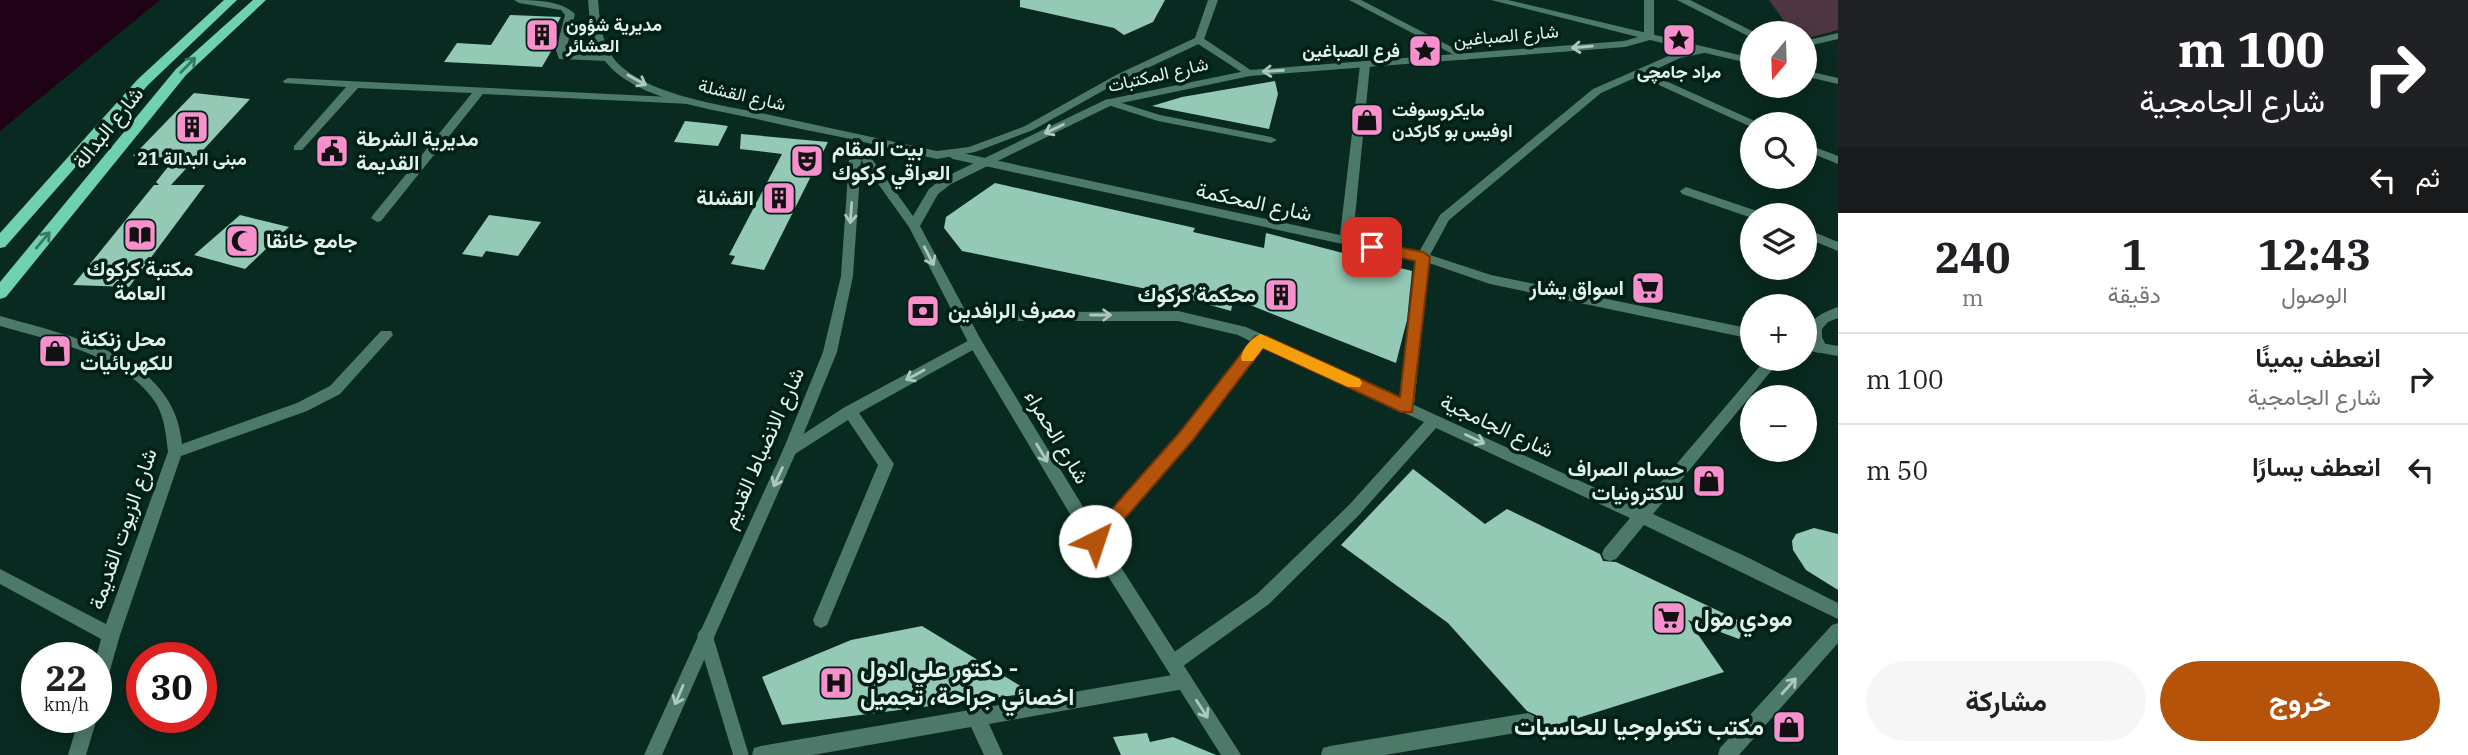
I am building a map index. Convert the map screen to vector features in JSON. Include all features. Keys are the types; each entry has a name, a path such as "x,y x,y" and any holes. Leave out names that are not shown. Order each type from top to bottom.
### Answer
{"main road":[{"name":"شارع البدالة","path":"1,242 143,82 231,0"},
{"name":"شارع البدالة","path":"0,293 181,72 260,0"}],"street":[{"path":"519,0 564,8 570,14 561,50 563,57 608,58"},
{"name":"شارع القشلة","path":"593,0 595,30 608,58 619,70 643,85 690,101 854,141 937,155"},
{"name":"شارع المكتبات","path":"937,155 953,155 1029,128 1120,77 1199,40 1213,0"},
{"path":"1354,0 1466,57"},
{"path":"1496,0 1740,58"},
{"path":"1649,0 1649,37"},
{"path":"1682,0 1740,28"},
{"path":"1817,41 1838,36"},
{"name":"شارع الصباغين","path":"1365,65 1625,44 1649,37"},
{"path":"1199,40 1250,73"},
{"path":"1406,407 1423,257 1444,218 1597,91 1677,56 1705,50"},
{"path":"1346,242 1365,65"},
{"name":"شارع المكتبات","path":"914,226 933,192 947,181 1109,102 1250,73 1365,65"},
{"path":"1817,72 1838,74"},
{"path":"1640,73 1740,118"},
{"path":"1817,75 1838,81"},
{"path":"288,81 690,101"},
{"path":"298,148 355,84"},
{"path":"377,218 481,89"},
{"path":"1109,102 1158,118 1271,140"},
{"name":"شارع الحمراء","path":"854,141 914,226 959,316 1095,541 1232,755"},
{"name":"شارع الانضباط القديم","path":"653,755 790,450 830,352 847,276 854,141"},
{"path":"1817,151 1838,160"},
{"name":"شارع المحكمة","path":"953,155 1423,257 1490,279 1740,331"},
{"path":"1686,191 1740,210"},
{"path":"1817,238 1838,247"},
{"path":"1820,348 1815,337 1815,328 1823,319 1838,312"},
{"name":"شارع الجامجية","path":"959,316 1178,316 1220,324 1261,340 1643,517 1838,611"},
{"name":"شارع الزيوت القديمة","path":"0,321 78,344 129,367 158,396 172,423 175,452 109,642"},
{"path":"175,452 302,407 335,390 386,335"},
{"path":"1095,541 1186,436 1261,340"},
{"path":"790,450 849,411 975,342"},
{"path":"1817,347 1838,351"},
{"path":"1610,554 1764,371"},
{"path":"821,620 886,464 849,411"},
{"path":"1173,663 1263,599 1353,510 1434,420"},
{"path":"0,576 111,635"},
{"path":"1727,755 1838,631"},
{"path":"705,635 741,755"},
{"path":"761,755 1184,681"},
{"path":"976,718 994,755"},
{"path":"1331,755 1528,722"},
{"path":"77,755 84,733"}],"shaded area":[{"path":"0,0 160,0 0,131"},
{"path":"1769,0 1838,0 1838,30 1817,36 1817,21 1784,21"}],"building":[{"path":"1020,0 1165,0 1153,22 1124,35 1114,28 1020,7"},
{"name":"مديرية شؤون العشائر","path":"510,15 561,17 543,48 553,48 542,67 444,62 457,43 491,45"},
{"path":"1275,81 1278,94 1269,129 1152,106 1182,97"},
{"path":"194,93 250,99 171,185 205,185 129,287 73,285 154,185 159,185 156,182 175,158 133,156"},
{"path":"685,121 728,126 718,146 674,142"},
{"name":"القشلة","path":"741,134 828,142 764,270 731,264 735,256 729,255 782,154 740,149"},
{"path":"995,183 1195,228 1193,232 1264,248 1266,233 1412,271 1407,320 1396,363 1250,305 1233,301 1231,311 1171,294 962,251 944,228 946,217"},
{"name":"جامع خانقا","path":"240,215 289,227 245,269 194,255"},
{"path":"489,215 541,222 518,256 486,251 482,257 462,254"},
{"path":"1413,469 1485,524 1507,509 1600,554 1603,561 1616,562 1748,625 1739,639 1688,620 1724,672 1543,729 1536,715 1527,711 1448,623 1341,545"},
{"path":"1814,528 1838,534 1838,590 1806,570 1793,550 1792,541 1796,534"},
{"path":"922,626 1032,693 782,725 762,677 851,640"},
{"path":"1147,733 1150,742 1173,737 1216,755 1121,755 1113,737"}],"slow traffic":[{"path":"1247,357 1261,340 1354,383"}],"place":[{"name":"مديرية شؤون العشائر","path":"542,35"},
{"name":"مراد جامچی","path":"1679,40"},
{"name":"فرع الصباغين","path":"1425,51"},
{"name":"مايكروسوفت اوفيس بو كاركدن","path":"1367,120"},
{"name":"مبنى البدالة 21","path":"192,127"},
{"name":"مديرية الشرطة القديمة","path":"332,151"},
{"name":"بيت المقام العراقي كركوك","path":"807,161"},
{"name":"القشلة","path":"779,198"},
{"name":"مكتبة كركوك العامة","path":"140,235"},
{"name":"جامع خانقا","path":"242,241"},
{"name":"اسواق يشار","path":"1648,288"},
{"name":"محكمة كركوك","path":"1281,295"},
{"name":"مصرف الرافدين","path":"923,311"},
{"name":"محل زنكنة للكهربائيات","path":"55,351"},
{"name":"حسام الصراف للاكترونيات","path":"1709,481"},
{"name":"مودي مول","path":"1669,618"},
{"name":"دكتور علي ادول - اخصائي جراحة، تجميل","path":"836,683"},
{"name":"مكتب تكنولوجيا للحاسبات","path":"1789,727"}],"route":[{"path":"1095,541 1186,436 1261,340 1406,407 1423,257 1372,247"}]}
